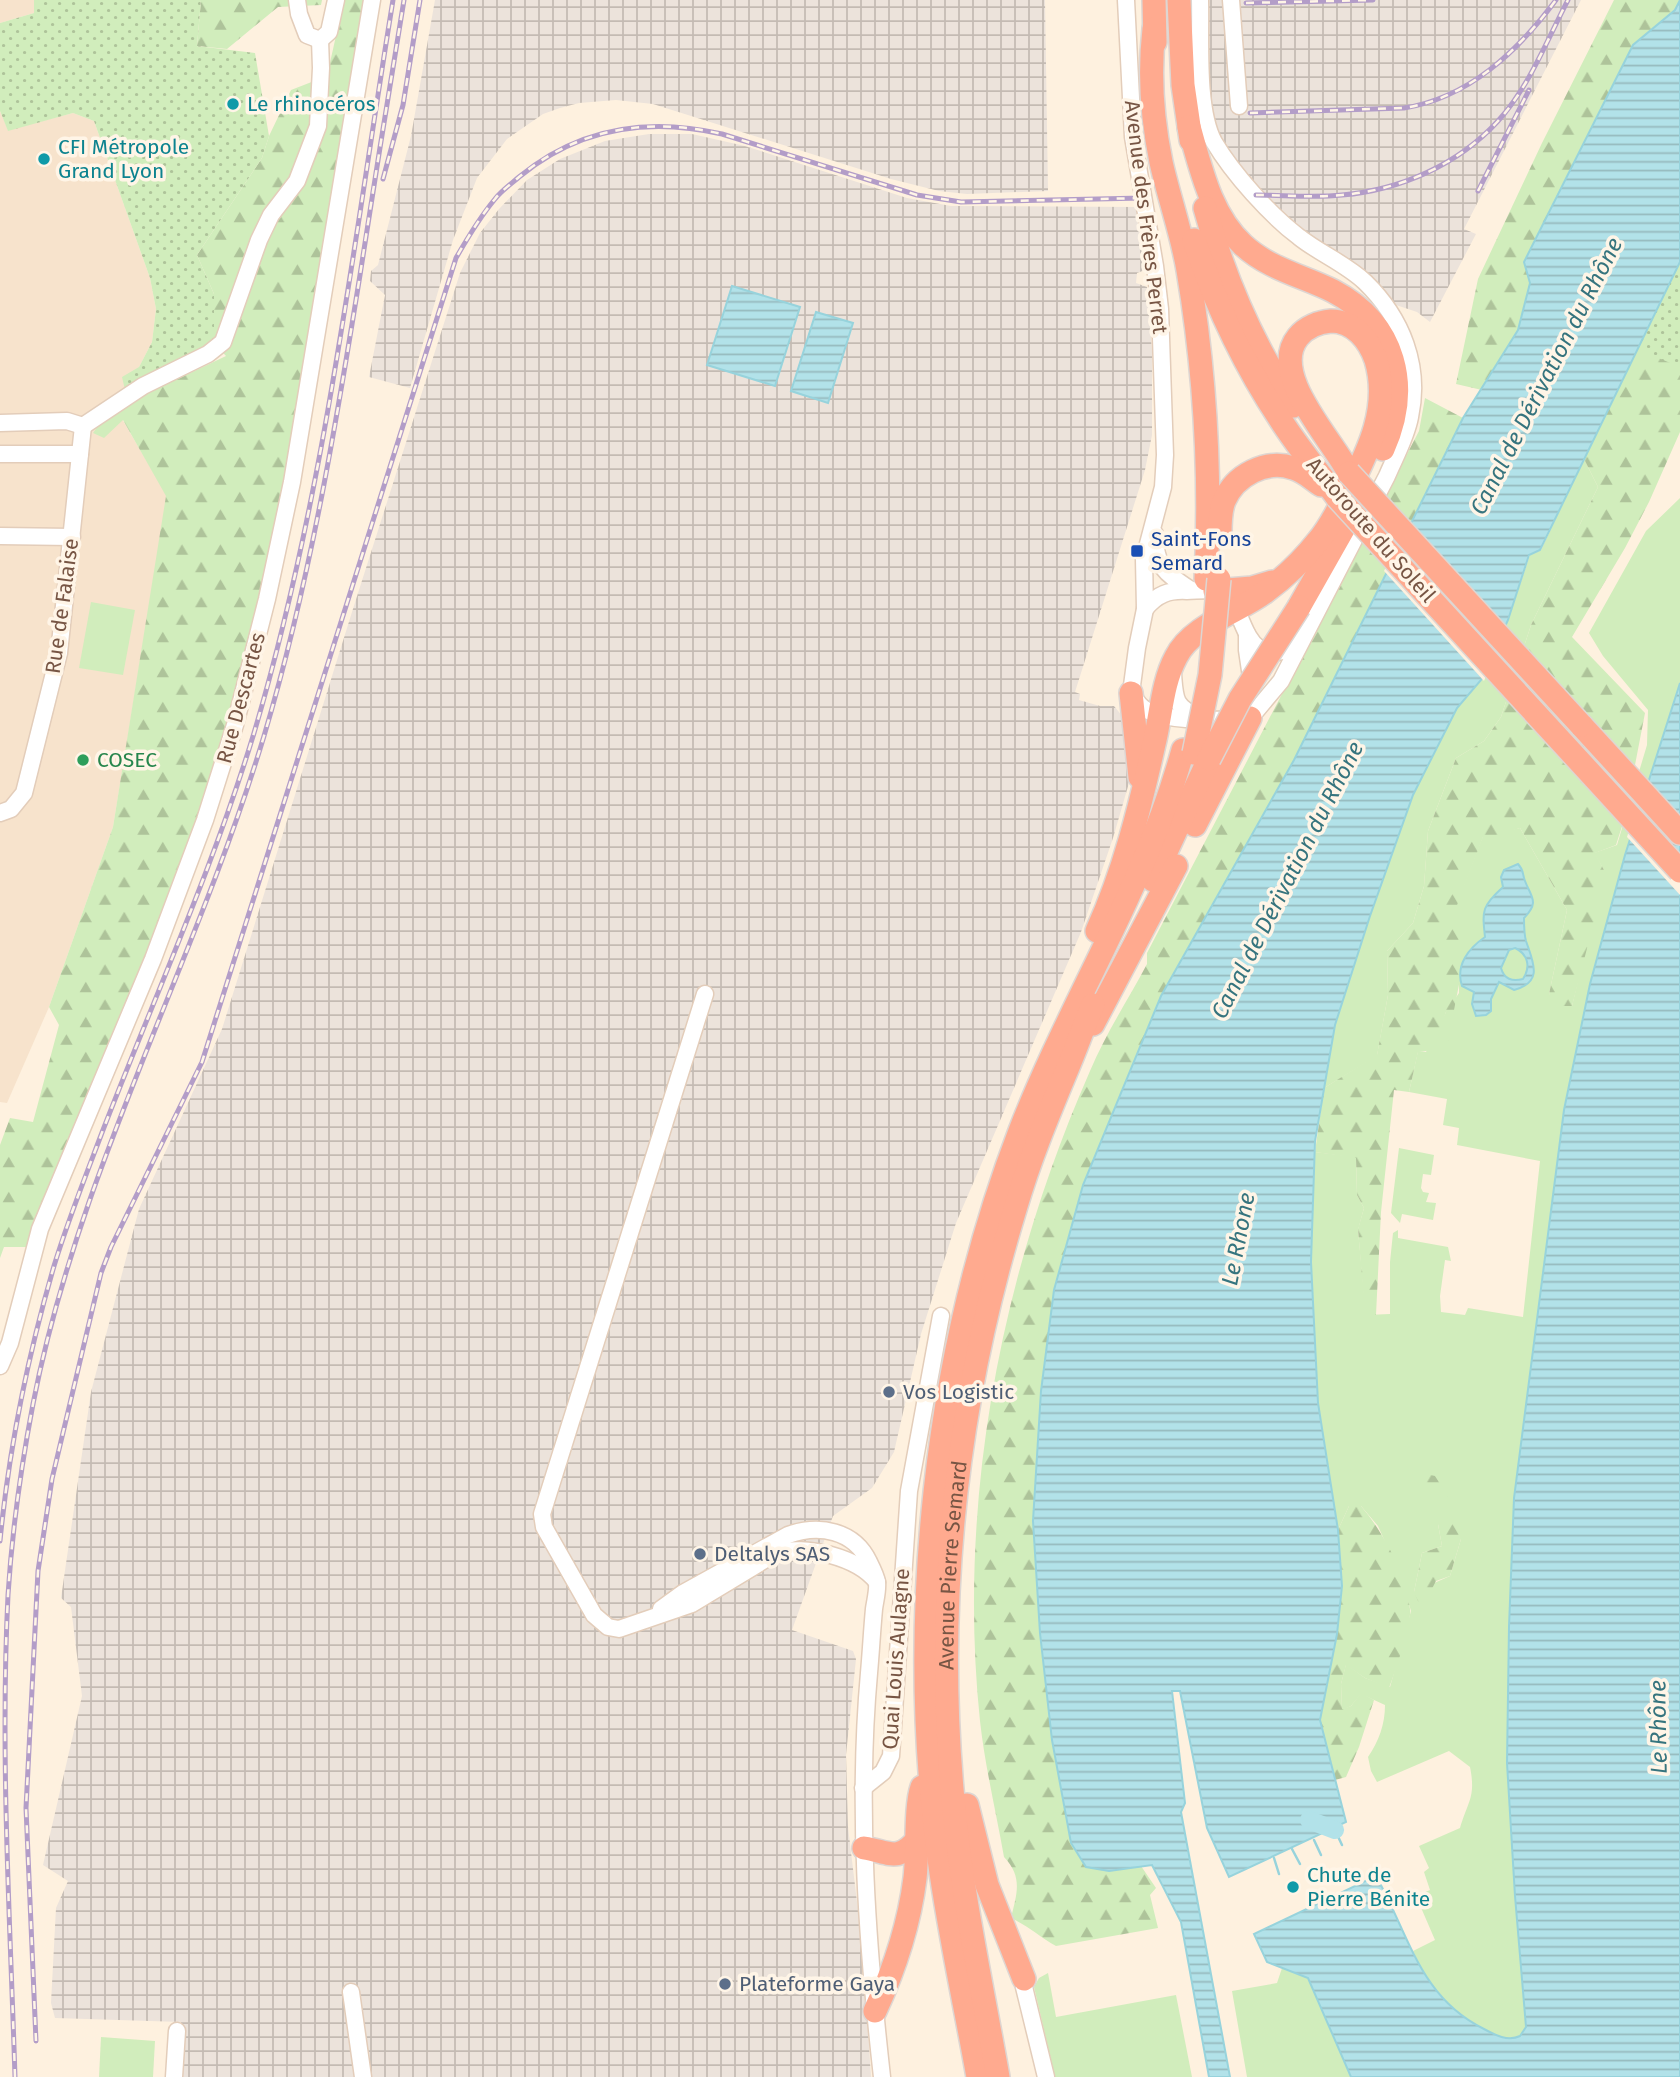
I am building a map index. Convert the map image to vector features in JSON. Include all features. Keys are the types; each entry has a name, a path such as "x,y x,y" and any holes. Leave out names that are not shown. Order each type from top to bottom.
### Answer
{"highway":[{"name":"Autoroute du Soleil","path":"1154,0 1158,77 1185,211 1208,280 1255,379 1336,497 1680,871"},
{"name":"Autoroute du Soleil","path":"1179,0 1182,73 1197,175 1207,216 1220,258 1247,324 1292,404 1332,459 1349,473 1680,833"},
{"path":"1154,29 1151,57 1152,97 1161,161 1185,252 1200,377 1208,503 1208,585"},
{"path":"1021,1130 1065,1029 1144,863 1168,799 1195,754 1240,699 1299,607 1337,541 1387,441 1396,409 1398,388 1395,368 1383,336 1359,308 1331,290 1263,260 1243,246 1229,230 1209,192 1189,127"},
{"path":"1021,1130 1031,1084 1110,900 1141,798 1172,665 1178,653 1188,640 1252,602 1282,579 1310,551 1333,520 1361,466 1379,414 1380,380 1376,361 1357,330 1348,325 1324,322 1307,329 1295,342 1290,354 1291,372 1304,403 1339,452 1349,473"},
{"path":"1068,1066 1085,1022 1151,884 1175,820 1195,754 1200,661 1208,585 1221,511 1230,490 1242,477 1264,467 1289,466 1305,473 1336,497"},
{"path":"1208,585 1252,588 1282,579"},
{"path":"1131,693 1141,798"},
{"path":"1068,1066 1164,889 1250,718"},
{"name":"Avenue Pierre Semard","path":"998,2077 960,1869 948,1743 948,1583 957,1473 969,1394 998,1269 1016,1204 1068,1066"},
{"name":"Avenue Pierre Semard","path":"978,2077 939,1857 931,1771 927,1678 928,1616 938,1474 957,1355 990,1222 1021,1130"},
{"path":"948,1743 960,1759 969,1818 987,1885 1024,1979"},
{"path":"875,2011 883,1968 907,1923 915,1878 920,1790 931,1771"},
{"path":"864,1848 888,1855 902,1854 918,1839"}],"street":[{"path":"297,0 307,35 320,40"},
{"path":"320,40 329,32 336,0"},
{"name":"Rue Descartes","path":"0,1366 10,1343 40,1229 153,959 205,820 235,725 267,599 292,482 372,0"},
{"name":"Avenue des Frères Perret","path":"1126,0 1133,137 1155,266 1161,332 1165,455 1163,487 1156,516"},
{"path":"1156,516 1144,559 1145,609 1131,693 1143,708 1160,714 1250,718 1276,690 1402,443 1410,418 1413,395 1412,369 1401,331 1391,312 1364,281 1299,237 1265,207 1214,141 1203,103 1200,0"},
{"path":"1231,0 1239,106"},
{"path":"0,423 67,421 83,426 142,386 208,354 223,342 259,240 271,215 297,181 318,126 320,40"},
{"name":"Rue de Falaise","path":"0,813 11,809 24,793 59,653 83,426"},
{"path":"0,454 80,454"},
{"path":"1156,516 1155,550 1160,564 1172,578 1208,585 1238,610 1247,634 1260,649 1273,653 1292,646 1306,633"},
{"path":"0,536 72,537"},
{"path":"1145,609 1161,594 1208,585"},
{"path":"1247,634 1254,694 1250,718"},
{"path":"1172,665 1177,702 1184,710 1203,718"},
{"path":"705,994 542,1514 544,1527 594,1615 608,1627 620,1629 692,1604 776,1553 790,1548 854,1563 869,1572 877,1582"},
{"name":"Quai Louis Aulagne","path":"863,1788 883,1772 891,1756 909,1491 941,1316"},
{"path":"645,1620 683,1593 788,1535 810,1529 834,1532 858,1543 877,1582 866,1704 863,1788 864,1848 883,1968"},
{"path":"1024,1979 1046,2077"},
{"path":"351,1992 363,2077"},
{"path":"875,2011 882,2077"},
{"path":"174,2077 177,2031"}],"shaded area":[{"path":"0,0 34,0 34,13 0,23"},
{"path":"435,0 1045,0 1048,191 967,194 939,191 891,179 653,104 616,100 579,103 560,108 543,114 507,139 477,178 453,240 410,388 369,377 385,295 370,281 371,271 378,265 411,136"},
{"path":"1206,0 1581,0 1464,229 1476,234 1430,322 1417,312 1396,305 1380,286 1358,267 1296,226 1271,203 1229,151 1214,128 1207,102"},
{"path":"0,111 8,130 73,113 94,121 150,278 156,309 152,342 139,367 127,401 104,437 122,419 167,496 113,827 49,1007 7,1103 0,1102"},
{"path":"649,134 692,134 745,146 907,198 951,206 1137,207 1145,270 1137,273 1136,283 1147,287 1152,351 1152,435 1145,470 1075,692 1080,694 1079,700 1100,706 1114,706 1123,717 1131,773 1129,783 1081,932 956,1223 921,1334 894,1452 872,1488 833,1516 792,1630 853,1651 856,1659 846,1755 848,1827 863,1952 871,2077 178,2077 181,2022 55,2018 51,2003 56,1908 68,1881 43,1865 82,1696 71,1607 61,1598 91,1392 139,1209 222,1029 460,273 480,233 527,180 560,159 605,141"}],"green space":[{"path":"34,0 201,0 197,46 255,53 269,136 262,158 197,255 214,294 214,343 125,390 122,377 139,367 152,342 156,309 150,278 94,121 73,113 8,131 0,111 0,23 34,13"},
{"path":"201,0 322,0 321,5 278,7 227,49 197,46"},
{"path":"344,0 368,0 294,452 262,605 199,823 30,1247 4,1247 0,1258 0,1145 10,1118 33,1122 59,1025 49,1007 113,827 166,496 123,420 104,438 93,433 108,412 226,356 214,343 214,294 197,255 262,158 269,136 291,90 327,76"},
{"path":"1614,0 1680,0 1675,10 1633,45 1530,283 1518,330 1482,390 1456,384 1478,279"},
{"path":"1680,109 1680,367 1574,323"},
{"path":"1680,262 1680,432 1625,548 1572,637 1645,713 1625,817 1616,845 1595,853 1604,870 1604,883 1572,1006 1557,1006 1549,994 1567,910 1520,828 1507,832 1499,845 1483,837 1451,921 1467,944 1454,1010 1446,1012 1442,1023 1449,1039 1442,1049 1418,1052 1409,1092 1394,1090 1381,1212 1376,1315 1365,1315 1358,1229 1364,1208 1357,1195 1356,1158 1315,1152 1324,1088 1377,1055 1388,995 1387,951 1413,923 1424,886 1428,831 1456,758 1484,741 1501,717 1531,625 1598,487 1584,459"},
{"path":"1425,398 1463,418 1294,760 1161,996 1083,1185 1033,1521 1040,1633 1052,1740 1071,1843 1086,1867 1109,1871 1141,1866 1156,1888 1150,1895 1158,1928 1056,1946 1011,1918 1016,1878 1004,1857 988,1772 980,1721 974,1638 975,1555 981,1471 993,1389 1010,1307 1032,1227 1059,1148 1096,1057 1147,964 1147,953 1419,431"},
{"path":"1584,459 1598,487 1531,625 1501,717 1484,741 1456,758 1428,831 1424,886 1413,923 1387,951 1388,995 1377,1056 1324,1088 1335,1025 1413,795 1457,708 1481,680 1508,620 1530,555 1541,550"},
{"path":"1680,498 1680,683 1625,855 1590,984 1564,1110 1514,1498 1507,1763 1527,2022 1523,2034 1514,2039 1488,2031 1448,2004 1436,1992 1413,1951 1435,1940 1416,1896 1430,1890 1424,1872 1429,1868 1419,1846 1460,1828 1472,1792 1470,1767 1449,1751 1377,1782 1368,1757 1381,1732 1385,1705 1361,1694 1351,1706 1342,1710 1341,1684 1346,1664 1365,1678 1390,1687 1411,1611 1400,1575 1378,1526 1361,1506 1349,1506 1338,1530 1318,1403 1311,1262 1315,1152 1356,1157 1357,1195 1364,1208 1358,1230 1366,1315 1390,1314 1390,1262 1393,1233 1398,1230 1398,1238 1448,1247 1451,1261 1445,1260 1440,1296 1441,1312 1465,1315 1468,1308 1523,1317 1540,1161 1457,1145 1459,1128 1443,1125 1447,1099 1409,1092 1418,1051 1426,1052 1459,993 1450,921 1483,836 1520,828 1567,910 1549,994 1572,1006 1604,870 1594,853 1617,845 1647,745 1648,710 1603,656 1589,633 1646,531","holes":["1438,1524 1461,1539 1450,1576 1414,1592 1422,1553 1442,1546"]},
{"path":"91,602 135,610 123,675 79,668"},
{"path":"1399,1148 1434,1155 1431,1175 1423,1174 1421,1188 1423,1192 1429,1193 1426,1202 1436,1203 1433,1220 1402,1214 1400,1223 1391,1213"},
{"path":"1426,1474 1435,1476 1448,1496 1437,1504 1425,1497 1420,1485"},
{"path":"1349,1506 1361,1506 1378,1528 1398,1568 1407,1595 1410,1616 1389,1688 1365,1678 1346,1665 1341,1684 1342,1709 1351,1706 1361,1693 1374,1700 1346,1777 1335,1780 1320,1720 1337,1634 1338,1530"},
{"path":"1443,1512 1458,1517 1461,1539 1450,1576 1436,1581 1424,1604 1418,1601 1414,1592 1422,1553 1442,1546 1438,1524"},
{"path":"1282,1968 1308,1978 1351,2077 1247,2077 1232,1991 1277,1983"},
{"path":"1048,1973 1056,2017 1176,1995 1192,2077 1055,2077 1034,1987 1039,1978"},
{"path":"101,2037 155,2041 153,2077 99,2077"}],"water":[{"path":"1680,0 1680,262 1540,550 1529,555 1508,620 1481,680 1457,708 1413,795 1335,1025 1315,1141 1311,1262 1318,1403 1338,1530 1342,1586 1337,1634 1320,1720 1346,1822 1229,1877 1207,1828 1180,1691 1172,1691 1185,1803 1181,1812 1230,2077 1209,2077 1181,1922 1152,1865 1109,1871 1086,1867 1071,1843 1052,1740 1040,1633 1033,1521 1041,1391 1054,1290 1083,1185 1161,996 1294,760 1463,418 1518,330 1530,283 1524,262 1633,45 1675,10"},
{"path":"732,286 800,307 775,386 707,365"},
{"path":"816,312 853,323 828,403 791,391"},
{"name":"Le Rhône","path":"1680,683 1680,2077 1351,2077 1308,1978 1267,1962 1254,1934 1376,1876 1418,1962 1444,2000 1462,2016 1502,2037 1520,2036 1526,2027 1507,1763 1514,1498 1564,1110 1590,984 1625,855"},
{"path":"1518,864 1533,900 1532,908 1524,918 1524,930 1533,964 1533,977 1530,982 1514,990 1499,982 1491,999 1491,1011 1486,1015 1476,1016 1472,1004 1474,992 1462,986 1460,971 1469,952 1485,937 1485,909 1503,887 1501,877 1504,870","holes":["1515,948 1527,961 1527,970 1523,979 1512,980 1504,975 1501,968 1509,950"]}],"pier":[{"path":"1396,547 1495,655 1484,681 1384,571"},
{"path":"1636,809 1680,857 1680,895 1627,837"}],"waterway":[{"path":"1309,1820 1335,1830"},
{"path":"1335,1830 1342,1845"},
{"path":"1314,1840 1321,1855"},
{"path":"1292,1849 1300,1864"},
{"path":"1274,1858 1279,1874"}],"railway":[{"path":"0,1541 21,1402 54,1266 103,1130 220,833 254,733 279,643 319,461 393,0"},
{"path":"15,2077 7,1836 6,1655 12,1547 33,1404 53,1318 79,1233 108,1150 206,903 264,736 280,679 308,565 331,450 404,0"},
{"path":"383,179 403,105 420,0"},
{"path":"1246,3 1373,0"},
{"path":"1250,113 1404,108 1428,103 1471,83 1490,69 1525,37 1556,0"},
{"path":"1256,195 1320,196 1364,192 1406,181 1446,162 1482,137 1509,108 1537,63 1568,0"},
{"path":"1478,191 1529,90"},
{"path":"36,2041 26,1808 38,1571 52,1479 101,1273 111,1247 202,1062 456,258 465,242 497,196 542,160 590,137 641,127 694,129 722,134 917,195 961,202 1143,198"}],"place":[{"name":"Le rhinocéros","path":"233,104"},
{"name":"CFI Métropole Grand Lyon","path":"44,159"},
{"name":"Saint-Fons Semard","path":"1137,551"},
{"name":"COSEC","path":"83,760"},
{"name":"Vos Logistic","path":"889,1392"},
{"name":"Deltalys SAS","path":"700,1554"},
{"name":"Chute de Pierre Bénite","path":"1293,1887"},
{"name":"Plateforme Gaya","path":"725,1984"}],"water label":[{"name":"Canal de Dérivation du Rhône","path":"1546,376"},
{"name":"Canal de Dérivation du Rhône","path":"1287,880"},
{"name":"Le Rhone","path":"1238,1239"}]}
